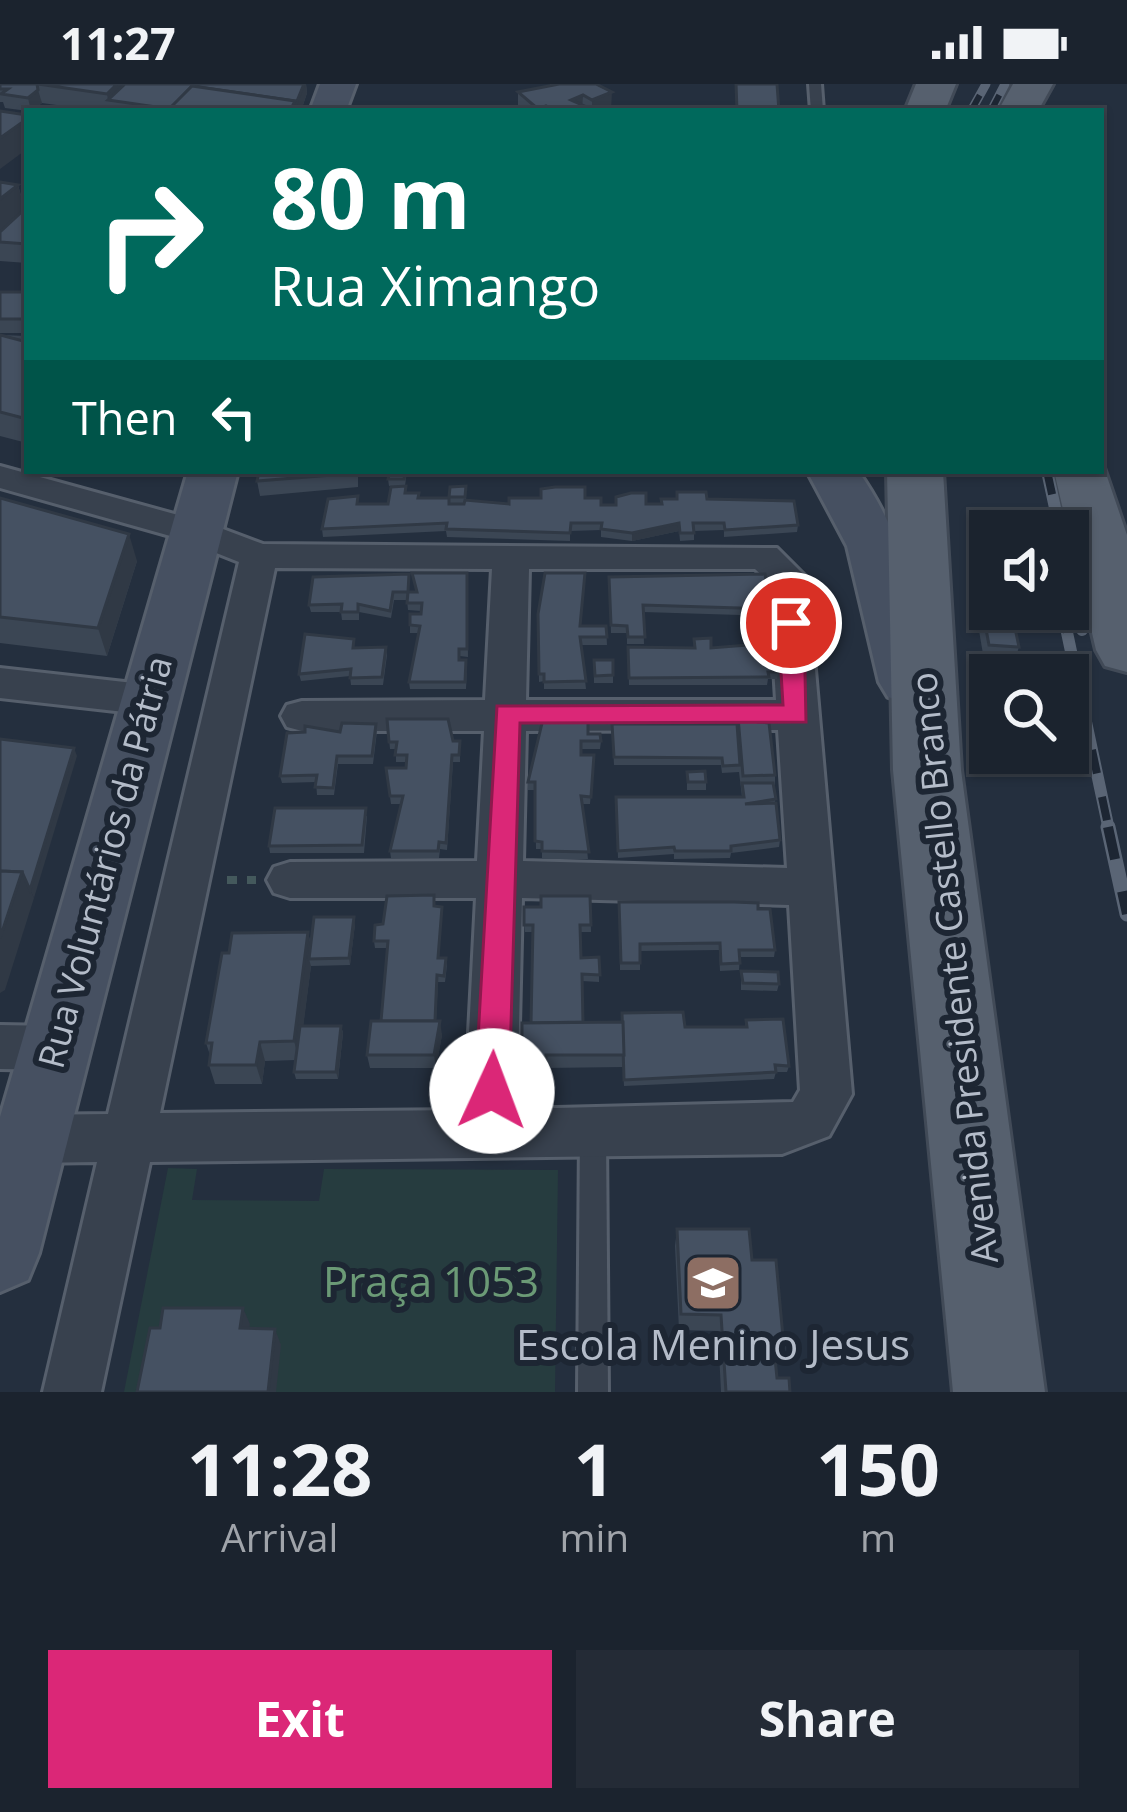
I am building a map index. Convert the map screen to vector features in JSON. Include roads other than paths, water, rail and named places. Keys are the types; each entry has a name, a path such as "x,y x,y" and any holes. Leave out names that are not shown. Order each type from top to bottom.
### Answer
{"main road":[{"name":"Rua Voluntários da Pátria","path":"0,1253 30,1139 27,1048 151,700 212,474"},
{"path":"834,474 862,510 877,542 927,770"},
{"name":"Avenida Presidente Castello Branco","path":"915,474 927,770 999,1392"},
{"path":"1083,474 1127,650"}],"street":[{"path":"0,477 194,531 259,556 764,557 780,565 788,578 826,1094 811,1118 782,1130 30,1139"},
{"path":"72,1392 259,556"},
{"path":"490,1134 511,557"},
{"path":"0,683 151,700"},
{"path":"302,716 797,715"},
{"path":"290,880 500,879 810,887"}],"lane":[{"path":"592,1135 593,1392"}],"railway":[{"path":"973,108 986,84"},
{"path":"993,108 1005,84"},
{"path":"1048,474 1055,510"},
{"path":"1066,630 1109,830"},
{"path":"1108,827 1127,914"}],"place":[{"name":"Escola Menino Jesus","path":"713,1283"}],"park label":[{"name":"Praça 1053","path":"431,1282"}]}
